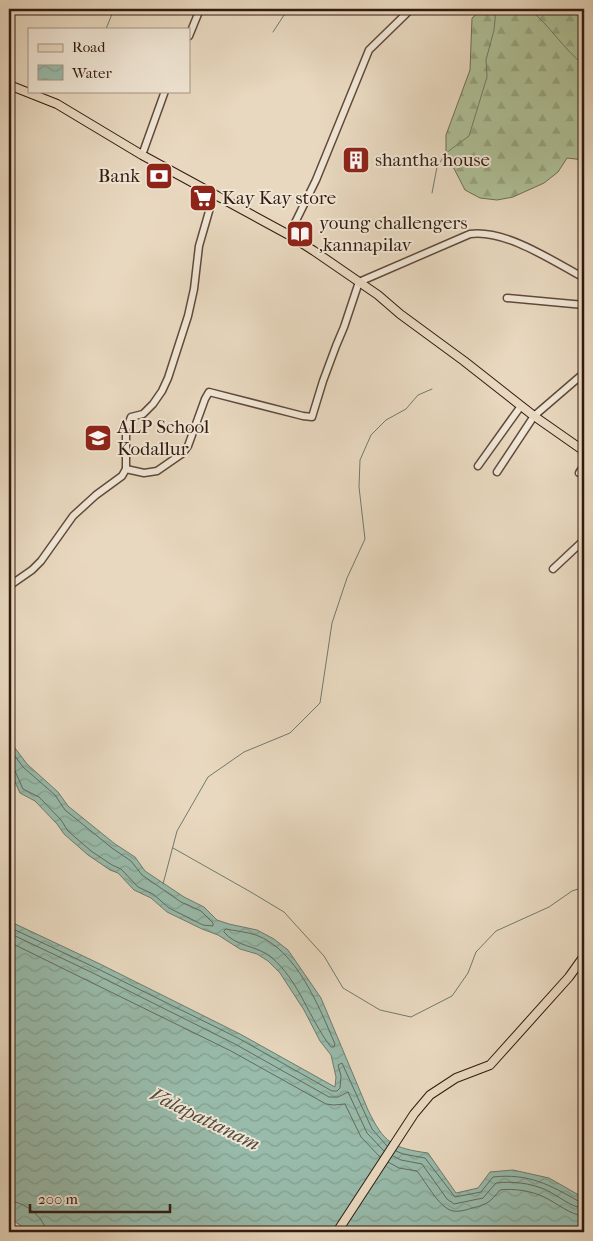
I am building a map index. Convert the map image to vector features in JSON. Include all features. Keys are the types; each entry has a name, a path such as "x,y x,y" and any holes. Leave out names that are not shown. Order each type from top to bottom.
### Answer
{"main road":[{"path":"9,84 28,92"},
{"path":"28,92 57,104 142,155 289,235 359,282 534,416 584,451"},
{"path":"337,1232 414,1114 430,1095 441,1086 456,1078 490,1065 569,977 584,956"}],"street":[{"path":"190,34 200,9"},
{"path":"289,235 316,180 369,50 411,9"},
{"path":"142,155 165,92"},
{"path":"9,586 32,570 41,561 73,516 96,495 122,476 126,470 126,430 130,417 143,414 162,391 188,316 200,246 214,194"},
{"path":"126,470 144,473 157,471 183,453 188,446 205,399 210,392 312,417 359,282 470,234 496,234 584,278"},
{"path":"507,298 584,306"},
{"path":"497,472 534,416 584,373"},
{"path":"478,466 521,406"},
{"path":"579,473 584,465"},
{"path":"553,569 584,540"}],"green space":[{"path":"483,9 584,9 584,160 567,158 558,172 544,183 513,197 497,200 480,198 465,190 446,153 446,135 470,70 472,18"}],"water":[{"name":"Valapattanam","path":"9,740 27,764 58,792 68,806 115,844 135,857 145,871 184,897 204,907 217,920 257,930 274,939 288,950 321,998 368,1110 385,1137 397,1146 428,1153 456,1193 478,1188 490,1172 513,1170 549,1178 584,1198 584,1232 31,1232 9,1218 9,921 240,1034 335,1087 336,1077 331,1055 320,1041 304,1010 280,973 268,961 257,954 240,949 218,935 167,912 151,898 134,890 118,873 110,870 88,855 64,834 35,801 20,793 9,769"}],"waterway":[{"path":"106,28 114,9"},
{"path":"273,32 288,9"},
{"path":"432,193 437,167 446,153 469,136 487,77 486,60 494,30 496,9"},
{"path":"529,9 544,22 576,59 584,65"},
{"path":"163,884 177,831 208,777 244,752 290,733 320,703 332,623 347,578 365,539 359,487 360,460 371,435 386,420 406,409 418,395 432,389"},
{"path":"173,848 284,912 324,956 343,988 380,1010 411,1017 452,996 468,973 476,952 496,931 549,907 572,891 584,887"}],"place":[{"name":"shantha house","path":"356,160"},
{"name":"Bank","path":"159,176"},
{"name":"Kay Kay store","path":"203,198"},
{"name":"young challengers ,kannapilav","path":"300,234"},
{"name":"ALP School Kodallur","path":"98,438"}]}
